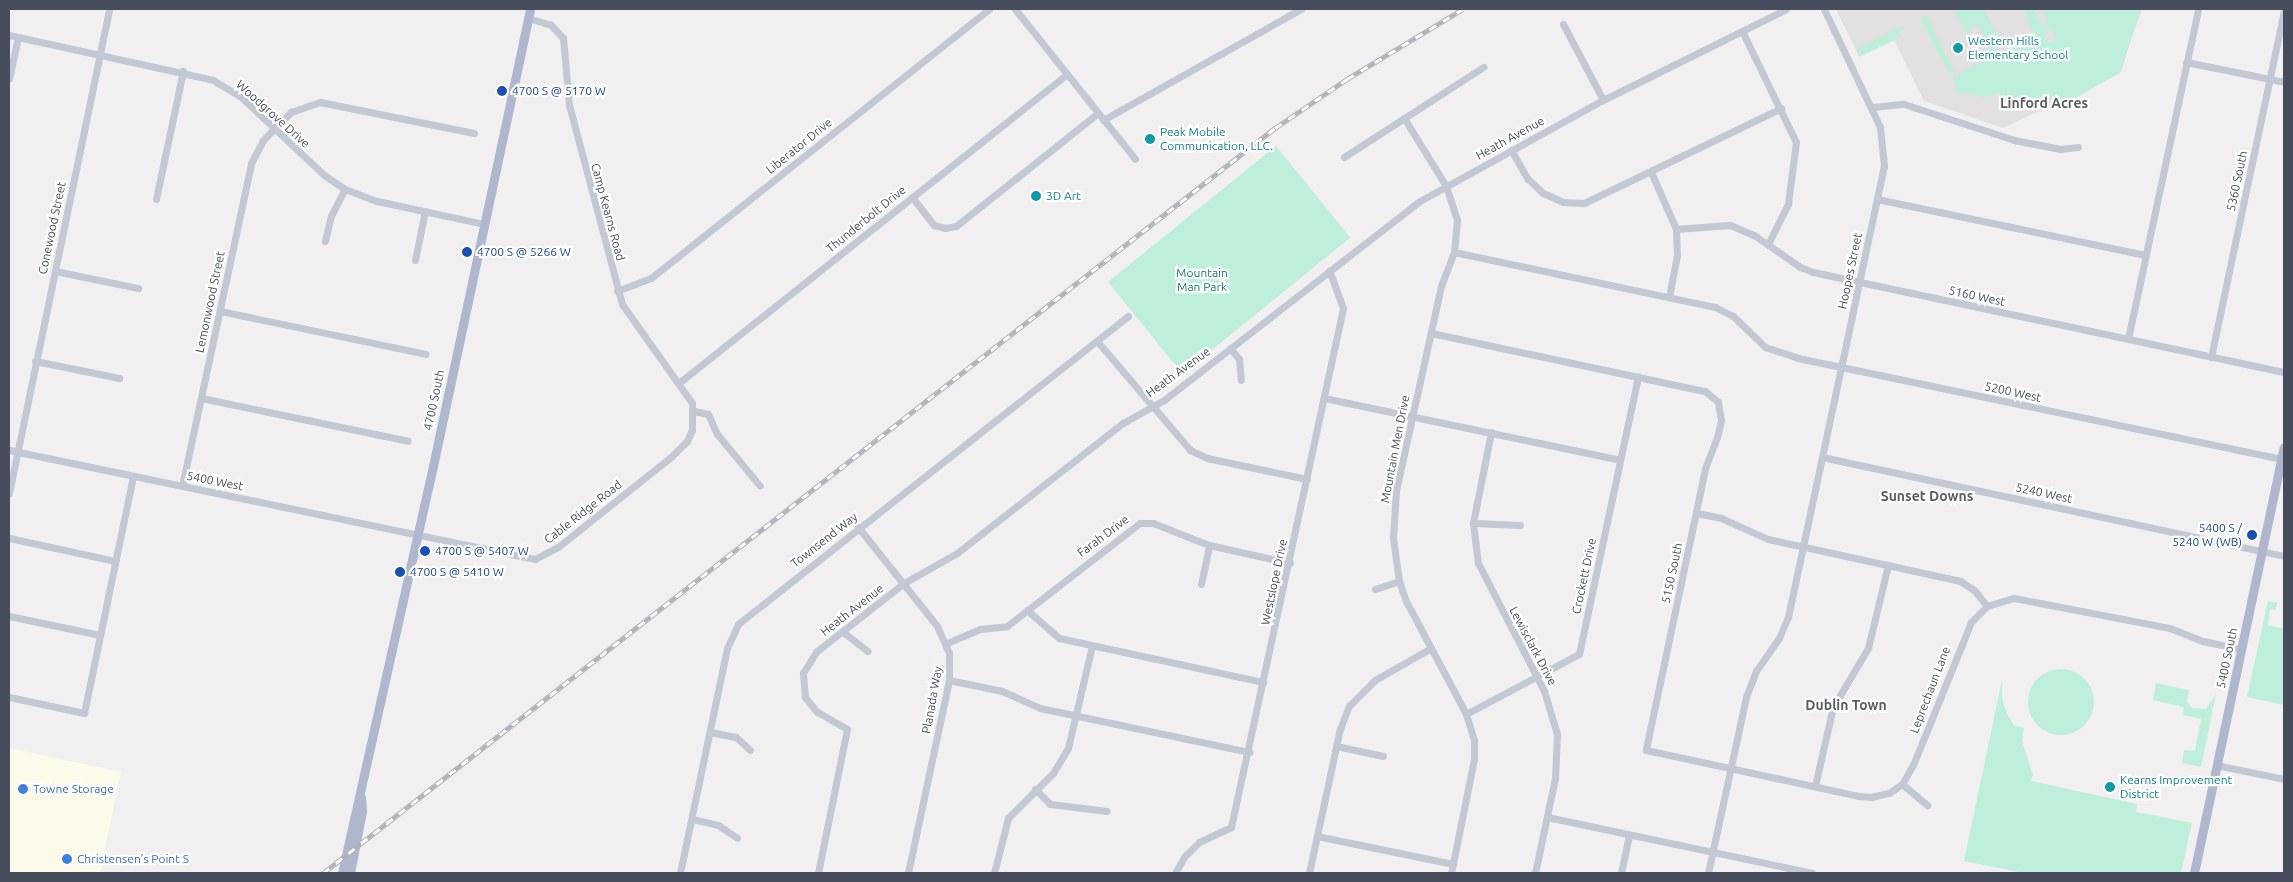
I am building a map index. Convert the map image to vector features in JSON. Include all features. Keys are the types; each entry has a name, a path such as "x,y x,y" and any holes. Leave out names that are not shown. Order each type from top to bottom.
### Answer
{"main road":[{"name":"4700 South","path":"342,873 353,813 361,796 418,535 529,14"},
{"name":"5400 South","path":"2194,873 2284,447"},
{"name":"4700 South","path":"350,873 362,811 361,796"}],"street":[{"name":"Conewood Street","path":"9,493 109,9"},
{"name":"Liberator Drive","path":"617,291 651,278 989,9"},
{"path":"1015,9 1135,159"},
{"path":"1104,120 1301,9"},
{"name":"Heath Avenue","path":"818,873 847,728 810,705 805,697 803,673 811,658 904,584 944,563 1123,423 1152,406 1230,348 1392,220 1446,186 1603,100 1786,9"},
{"name":"Hoopes Street","path":"1708,873 1750,684 1785,628 1877,199 1884,154 1880,127 1873,108 1824,9"},
{"path":"2128,339 2198,9"},
{"name":"5360 South","path":"2211,357 2284,11"},
{"name":"Camp Kearns Road","path":"529,14 551,25 563,38 567,98 617,291 629,316 680,382 694,411"},
{"path":"1563,24 1603,100"},
{"path":"1742,31 1796,142 1796,158 1786,210 1768,244"},
{"name":"Woodgrove Drive","path":"9,35 183,71 226,87 274,128 324,175 345,189 369,199 484,224"},
{"path":"9,79 18,36"},
{"path":"2186,62 2284,82"},
{"path":"1344,157 1483,67"},
{"path":"156,199 183,71"},
{"name":"Thunderbolt Drive","path":"680,382 1067,74"},
{"name":"Lemonwood Street","path":"182,486 251,163 259,145 296,108 320,102 474,133"},
{"path":"1873,108 1904,104 2014,140 2060,150 2078,147"},
{"path":"1511,150 1534,186 1564,202 1584,202 1596,199 1781,108"},
{"path":"912,197 934,225 945,228 956,226 1098,113"},
{"name":"Mountain Men Drive","path":"1404,118 1446,186 1456,219 1454,252 1441,286 1412,416 1393,516 1394,558 1399,581 1431,648 1466,714 1474,741 1474,759 1451,873"},
{"path":"1651,172 1676,229 1677,255 1669,297"},
{"path":"325,241 331,216 345,189"},
{"path":"1877,199 2145,255"},
{"path":"415,260 425,211"},
{"name":"5160 West","path":"1676,229 1730,225 1768,244 1806,270 2284,372"},
{"name":"5200 West","path":"1454,252 1715,307 1733,316 1773,351 1841,368 2282,459"},
{"name":"Westslope Drive","path":"1175,873 1184,856 1199,842 1231,826 1249,752 1344,308 1329,270"},
{"path":"54,271 138,288"},
{"path":"220,311 426,354"},
{"name":"Townsend Way","path":"680,873 727,648 738,624 1128,316"},
{"path":"1431,332 1638,376"},
{"path":"1097,341 1184,445 1197,455 1307,480"},
{"path":"1230,348 1239,359 1242,380"},
{"path":"35,361 119,378"},
{"name":"5150 South","path":"1638,376 1705,391 1718,402 1721,420 1717,437 1708,457 1646,750 1731,769"},
{"name":"Crockett Drive","path":"1466,714 1579,654 1638,376"},
{"path":"201,398 408,441"},
{"path":"1324,398 1620,460"},
{"path":"694,411 708,414 716,434 760,486"},
{"name":"Cable Ridge Road","path":"418,535 540,559 681,448 692,430 694,411"},
{"name":"Lewisclark Drive","path":"1491,432 1473,523 1474,546 1480,570 1552,710 1557,734 1556,771 1535,873"},
{"name":"5400 West","path":"9,450 418,535"},
{"name":"5240 West","path":"1822,457 2284,556"},
{"path":"9,697 84,712 133,476"},
{"path":"1696,513 1721,518 1768,539 1960,581 1974,590 1986,606 2014,598 2033,599 2170,628 2203,641 2241,649"},
{"name":"Farah Drive","path":"947,643 980,629 1007,626 1140,523 1153,523 1209,545 1290,563"},
{"path":"1473,523 1520,525"},
{"path":"858,528 904,584 947,643"},
{"path":"9,538 115,561"},
{"path":"1201,584 1209,545"},
{"path":"1815,786 1833,707 1868,648 1888,565"},
{"path":"1376,589 1399,581"},
{"name":"Leprechaun Lane","path":"1902,784 1913,765 1964,635 1971,622 1986,606"},
{"path":"1026,610 1059,638 1263,682"},
{"path":"9,616 100,635"},
{"path":"843,632 867,651"},
{"name":"Planada Way","path":"908,873 949,680 947,643"},
{"path":"994,873 1008,818 1061,762 1078,716 1092,646"},
{"path":"1309,873 1344,716 1358,694 1375,680 1431,648"},
{"path":"949,680 1002,691 1031,705 1249,752"},
{"path":"710,732 736,738 750,750"},
{"path":"1336,746 1383,756"},
{"path":"2216,765 2284,779"},
{"path":"1731,769 1871,797 1890,793 1902,784 1927,805"},
{"path":"1035,789 1050,804 1107,811"},
{"path":"1547,817 1812,873"},
{"path":"692,819 718,825 737,838"},
{"path":"1621,873 1629,835"},
{"path":"1317,836 1453,864"}],"shaded area":[{"path":"1836,9 2142,9 2119,74 2003,128 1924,101 1894,40 1859,56"},
{"path":"9,748 121,772 100,873 9,873"}],"green space":[{"path":"1954,9 1984,9 2002,47 1991,53 1980,27 1976,24 1967,34"},
{"path":"2024,9 2034,9 2042,26 2049,23 2042,9 2140,9 2121,72 2072,100 2064,102 2049,96 2033,107 2001,101 1999,93 1984,97 1955,91 1954,76 2033,37","holes":["2052,29 2056,39 2048,43 2043,33"]},
{"path":"1926,15 1955,73 1949,72 1940,58 1920,18"},
{"path":"1904,25 1905,28 1898,32 1901,37 1859,57 1857,49"},
{"name":"Mountain Man Park","path":"1276,146 1350,238 1182,374 1108,282"},
{"path":"2268,601 2277,603 2275,610 2270,609 2268,625 2284,629 2284,705 2247,697"},
{"path":"2061,669 2074,672 2084,679 2091,689 2094,702 2091,715 2084,725 2074,732 2061,735 2048,732 2038,725 2031,715 2028,702 2031,689 2038,679 2048,672"},
{"path":"2002,680 2002,699 2008,716 2014,725 2024,728 2022,741 2033,775 2031,781 2137,804 2136,812 2192,823 2181,873 2024,873 1964,861"},
{"path":"2156,683 2189,690 2187,702 2192,708 2206,709 2216,694 2201,767 2182,763 2184,750 2195,751 2201,719 2183,715 2184,707 2153,700"}],"railway":[{"path":"323,873 1275,128 1347,79 1463,9"}],"place":[{"name":"Western Hills Elementary School","path":"1958,48"},
{"name":"4700 S @ 5170 W","path":"502,91"},
{"name":"Peak Mobile Communication, LLC.","path":"1150,139"},
{"name":"3D Art","path":"1036,196"},
{"name":"4700 S @ 5266 W","path":"467,252"},
{"name":"5400 S / 5240 W (WB)","path":"2252,535"},
{"name":"4700 S @ 5407 W","path":"425,551"},
{"name":"4700 S @ 5410 W","path":"400,572"},
{"name":"Kearns Improvement District","path":"2110,787"},
{"name":"Towne Storage","path":"23,789"},
{"name":"Christensen's Point S","path":"67,859"}],"district":[{"name":"Linford Acres","path":"2044,103"},
{"name":"Sunset Downs","path":"1927,496"},
{"name":"Dublin Town","path":"1846,705"}]}
